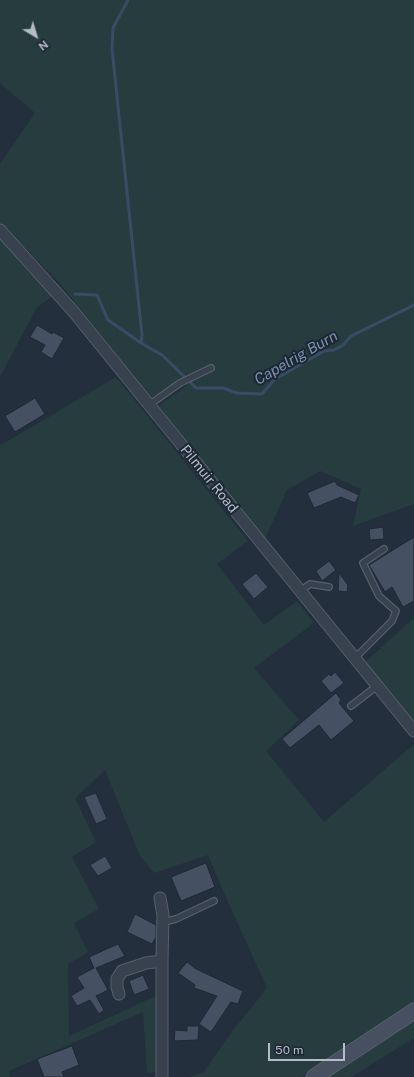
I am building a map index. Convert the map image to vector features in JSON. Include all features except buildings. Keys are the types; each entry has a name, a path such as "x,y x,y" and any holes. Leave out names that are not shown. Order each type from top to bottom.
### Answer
{"street":[{"name":"Pilmuir Road","path":"0,230 73,311 414,731"},
{"path":"160,898 163,915 162,1077"},
{"path":"119,994 117,978 122,971 146,963 162,961"},
{"path":"314,1077 414,1011"}],"lane":[{"path":"149,405 180,383 212,368"},
{"path":"354,658 392,621 396,611 379,596 363,563 384,549"},
{"path":"300,590 310,584 329,587"},
{"path":"351,706 378,686"},
{"path":"163,922 176,919 214,901"}],"green space":[{"path":"0,0 414,0 414,504 353,526 361,489 320,471 287,490 266,537 262,538 159,406 194,380 192,373 153,397 150,396 57,280 0,223 0,164 35,113 0,83"},
{"path":"0,238 53,296 37,307 0,377"},
{"path":"116,377 248,541 217,564 264,625 297,601 314,623 254,668 299,720 266,751 324,822 414,744 414,1003 302,1077 189,1077 204,1072 230,1034 267,988 208,855 154,873 140,856 105,770 75,798 96,842 72,857 99,909 74,923 88,952 68,964 69,1036 158,995 159,1072 147,1073 143,1012 9,1071 10,1077 0,1077 0,444 1,445"},
{"path":"414,618 414,723 364,663"},
{"path":"414,1018 414,1038 351,1077 326,1077"}],"waterway":[{"path":"128,0 113,28 112,49 142,335 141,343"},
{"name":"Capelrig Burn","path":"75,294 97,295 108,320 141,343 162,355 196,388 223,388 237,393 262,394 275,379 324,351 334,350 343,345 351,336 414,305"}]}
